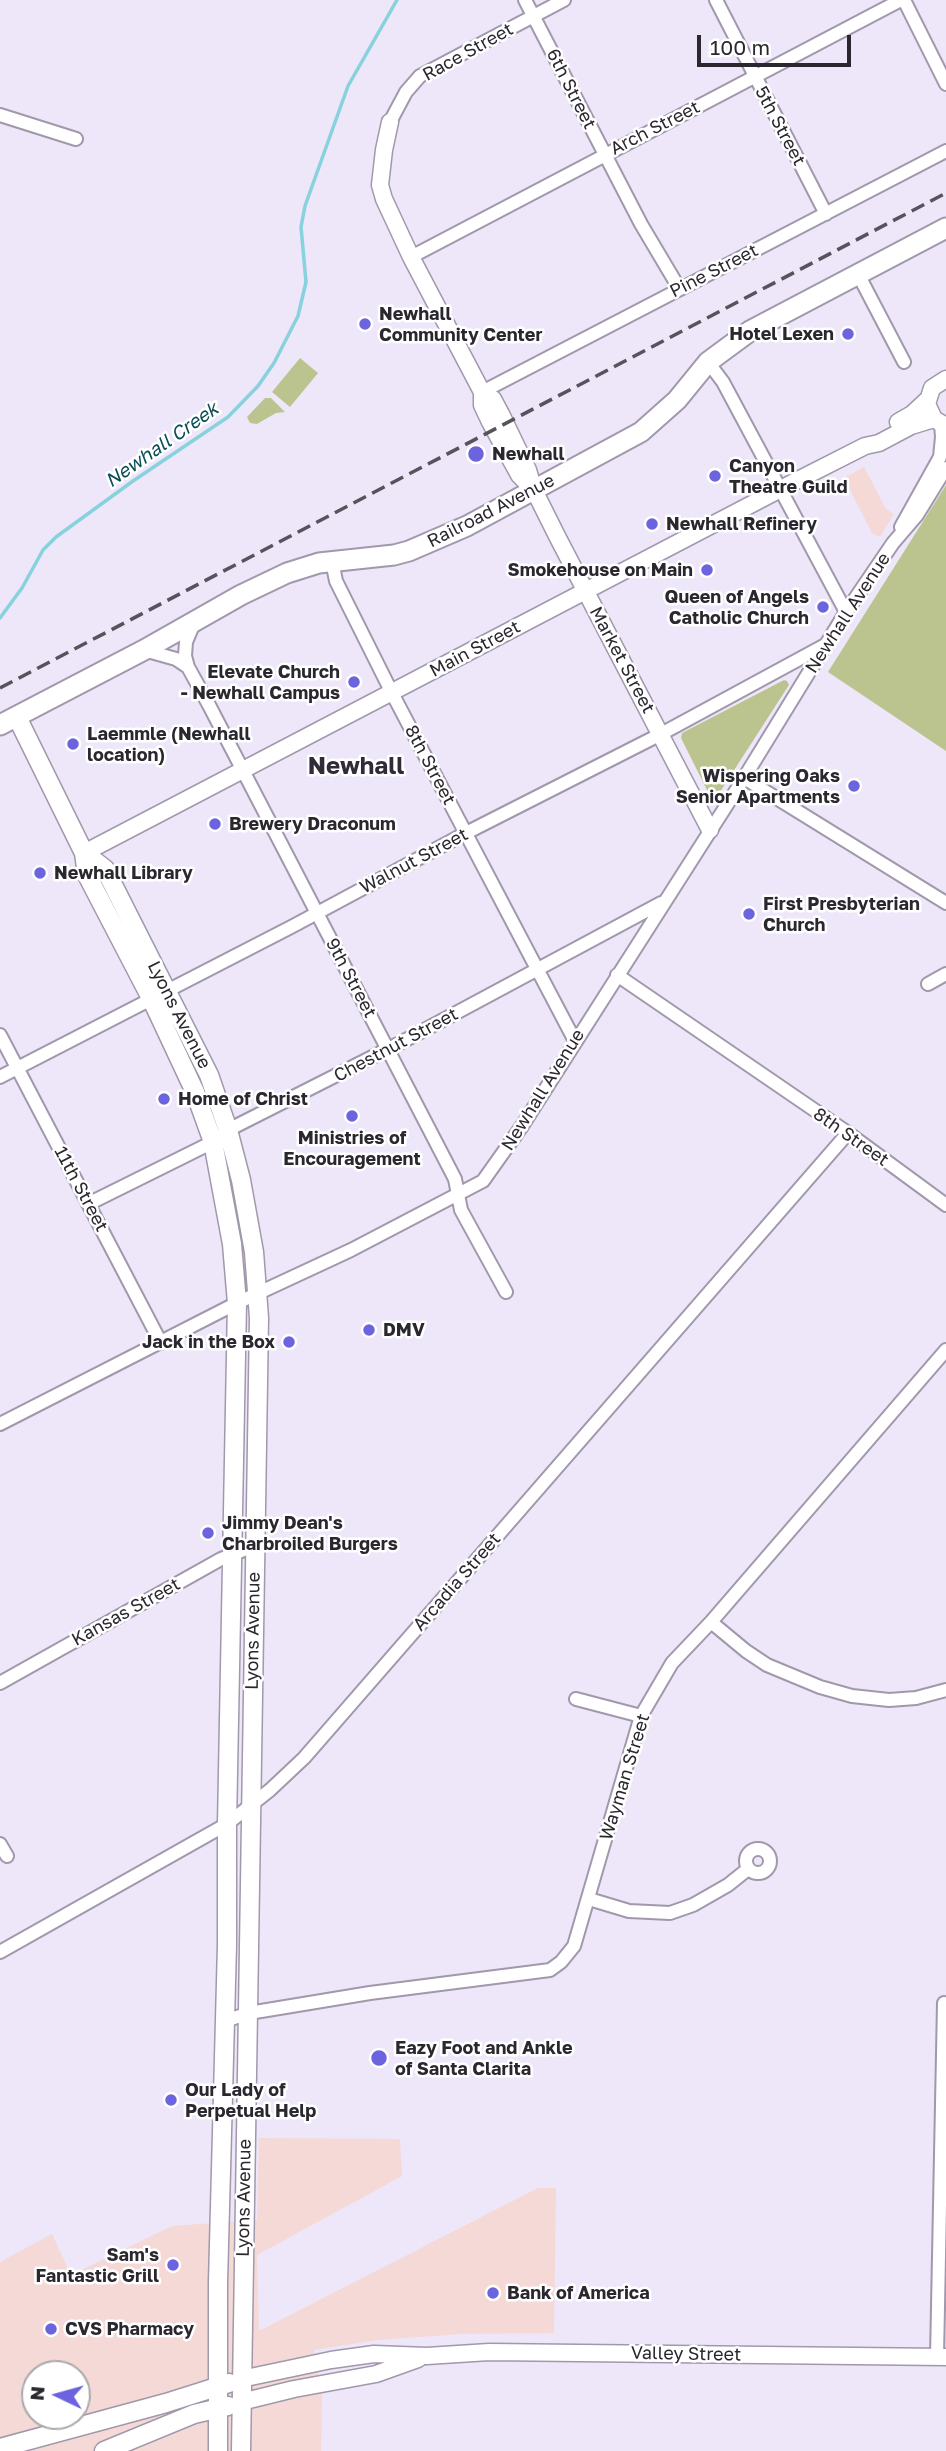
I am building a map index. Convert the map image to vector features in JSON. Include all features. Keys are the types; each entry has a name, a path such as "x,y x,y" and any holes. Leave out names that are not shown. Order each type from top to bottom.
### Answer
{"main road":[{"name":"Railroad Avenue","path":"8,721 287,573 332,561 394,555 467,526 641,432 677,400 708,362 750,331 946,228"},
{"name":"Lyons Avenue","path":"8,721 84,853 87,875 209,1074 228,1130 254,1252 257,1295 241,2451"},
{"name":"Lyons Avenue","path":"159,994 213,1142 229,1218 237,1303 218,2282 218,2451"},
{"path":"0,2448 86,2426 241,2379"},
{"path":"104,2451 194,2414 241,2402"}],"street":[{"name":"6th Street","path":"525,0 605,155 679,288"},
{"name":"Race Street","path":"390,122 406,92 420,76 564,0"},
{"name":"5th Street","path":"716,0 753,77 826,214"},
{"name":"Arch Street","path":"411,257 902,0"},
{"path":"902,0 946,84"},
{"path":"0,115 76,139"},
{"name":"Market Street","path":"390,122 380,185 384,199 411,257 482,392 482,405 490,422 519,475 534,490 710,830"},
{"name":"Pine Street","path":"482,392 946,151"},
{"path":"858,274 904,362"},
{"path":"708,362 723,382 846,612"},
{"name":"Main Street","path":"865,446 879,433 912,415 927,400 932,388 946,379"},
{"path":"927,400 929,412 940,423"},
{"name":"Main Street","path":"84,853 865,446 878,443 919,422 940,423"},
{"name":"Newhall Avenue","path":"0,1424 237,1303 458,1195 488,1176 744,778 846,612 893,543 940,457 943,437 940,423"},
{"name":"Newhall Avenue","path":"893,543 917,515 946,468"},
{"name":"8th Street","path":"332,561 336,581 392,693 575,1041"},
{"path":"188,667 185,656 186,642 194,622"},
{"name":"Walnut Street","path":"0,1077 661,734 827,644"},
{"path":"144,650 176,659 188,667"},
{"name":"9th Street","path":"188,667 456,1180 461,1210 506,1292"},
{"path":"744,778 946,903"},
{"name":"Chestnut Street","path":"88,1204 213,1142 228,1130 537,971 664,901"},
{"path":"928,984 946,974"},
{"name":"8th Street","path":"617,975 848,1133 946,1205"},
{"name":"11th Street","path":"0,1035 161,1343"},
{"name":"Arcadia Street","path":"0,1952 227,1824 271,1790 304,1758 848,1133"},
{"name":"Wayman Street","path":"225,2021 249,2013 370,1993 550,1970 561,1962 574,1946 641,1716 672,1663 711,1622 946,1350"},
{"name":"Kansas Street","path":"0,1683 232,1554 254,1546"},
{"path":"711,1622 767,1665 820,1687 852,1696 889,1700 916,1698 946,1690"},
{"path":"576,1699 641,1716"},
{"path":"0,1844 7,1856"},
{"path":"589,1899 629,1911 670,1913 694,1905 728,1885 748,1869"},
{"path":"942,2357 944,2003"},
{"name":"Valley Street","path":"241,2379 373,2354 427,2356 489,2352 942,2357"},
{"name":"Valley Street","path":"241,2402 293,2389 376,2374 427,2356"}],"shaded area":[{"path":"864,467 886,509 894,514 880,537 872,533 844,478"},
{"path":"259,2138 400,2139 402,2176 257,2255 259,2331 538,2188 556,2188 554,2333 461,2334 378,2340 314,2350 322,2394 321,2451 0,2451 0,2262 52,2234 71,2275 172,2226 257,2220"}],"green space":[{"path":"300,358 318,373 290,407 272,392"},
{"path":"265,398 271,398 285,412 276,413 257,424 250,423 247,417"},
{"path":"946,485 946,751 828,672"},
{"path":"784,680 789,685 718,795 709,794 681,738 682,733"}],"waterway":[{"name":"Newhall Creek","path":"0,618 22,588 43,550 56,537 228,417 258,386 274,363 298,316 306,282 301,227 305,206 348,86 397,0"}],"railway":[{"path":"0,688 946,193"}],"place":[{"name":"Newhall Community Center","path":"365,324"},
{"name":"Hotel Lexen","path":"848,334"},
{"name":"Newhall","path":"476,454"},
{"name":"Canyon Theatre Guild","path":"715,476"},
{"name":"Newhall Refinery","path":"652,524"},
{"name":"Smokehouse on Main","path":"707,570"},
{"name":"Queen of Angels Catholic Church","path":"823,607"},
{"name":"Elevate Church - Newhall Campus","path":"354,682"},
{"name":"Laemmle (Newhall location)","path":"73,744"},
{"name":"Wispering Oaks Senior Apartments","path":"854,786"},
{"name":"Brewery Draconum","path":"215,824"},
{"name":"Newhall Library","path":"40,873"},
{"name":"First Presbyterian Church","path":"749,914"},
{"name":"Home of Christ","path":"164,1099"},
{"name":"Ministries of Encouragement","path":"352,1116"},
{"name":"DMV","path":"369,1330"},
{"name":"Jack in the Box","path":"289,1342"},
{"name":"Jimmy Dean's Charbroiled Burgers","path":"208,1533"},
{"name":"Eazy Foot and Ankle of Santa Clarita","path":"379,2058"},
{"name":"Our Lady of Perpetual Help","path":"171,2100"},
{"name":"Sam's Fantastic Grill","path":"173,2265"},
{"name":"Bank of America","path":"493,2293"},
{"name":"CVS Pharmacy","path":"51,2329"}],"district":[{"name":"Newhall","path":"356,766"}]}
